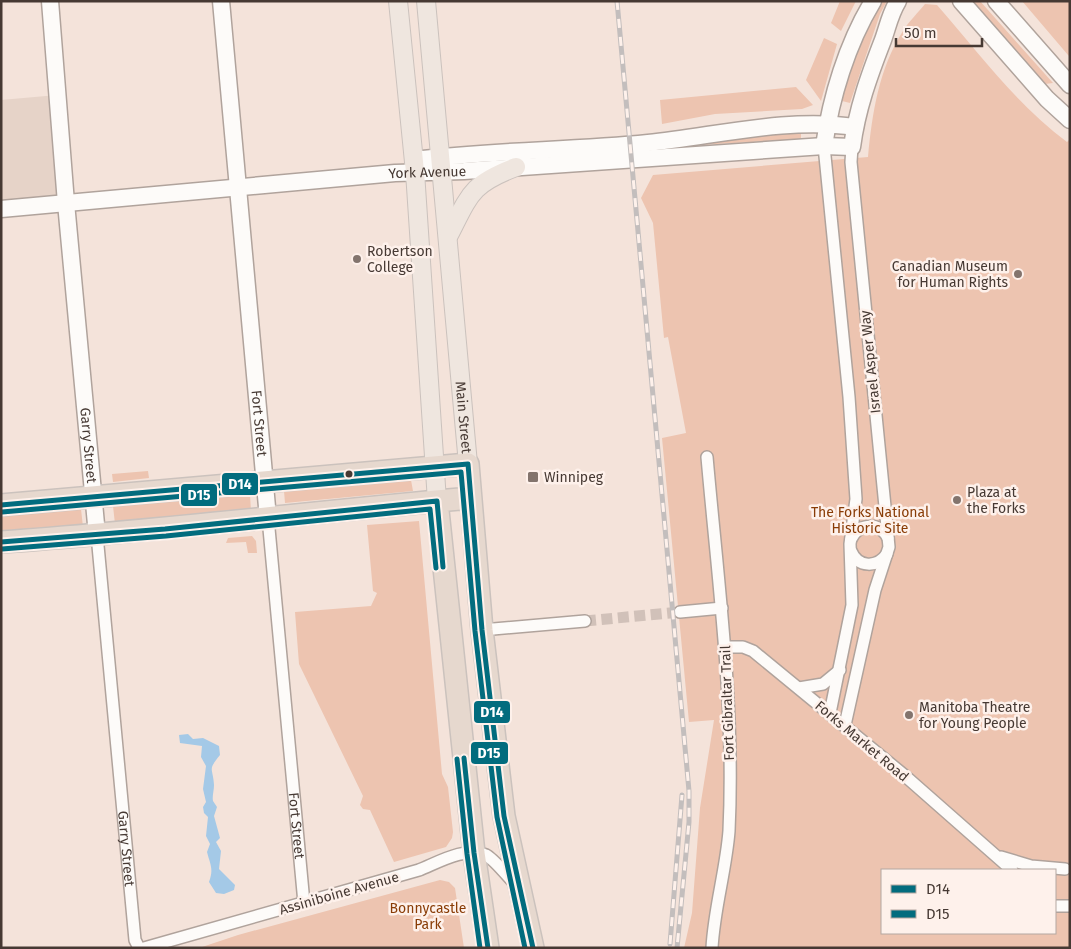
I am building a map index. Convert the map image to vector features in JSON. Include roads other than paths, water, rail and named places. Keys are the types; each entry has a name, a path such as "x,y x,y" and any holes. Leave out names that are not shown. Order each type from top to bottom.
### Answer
{"highway":[{"path":"1,505 265,484 468,464"},
{"name":"Main Street","path":"468,464 482,630 504,816 533,948"},
{"path":"1,542 97,535 470,498"},
{"path":"437,501 474,853 488,948"},
{"path":"465,765 483,800 504,816"}],"main road":[{"name":"Garry Street","path":"50,1 66,203 97,535"},
{"name":"Fort Street","path":"221,1 268,518"},
{"path":"398,1 414,166 437,501"},
{"name":"Main Street","path":"426,1 449,235 468,464"},
{"name":"Israel Asper Way","path":"824,146 828,123 853,43 873,1"},
{"name":"Israel Asper Way","path":"852,147 855,127 870,69 883,39 888,20 898,1"},
{"path":"883,39 910,1"},
{"path":"961,1 1047,99 1070,120"},
{"path":"996,1 1070,85"},
{"name":"York Avenue","path":"1,209 237,187 414,166 647,143 764,128 828,123 855,127"},
{"name":"York Avenue","path":"442,164 516,166 824,146 852,147"},
{"path":"449,235 478,185 494,175 516,166"}],"street":[{"name":"Israel Asper Way","path":"824,146 856,499 851,544 852,605 830,713"},
{"name":"Israel Asper Way","path":"844,726 875,590 888,553 889,541 851,162 852,147"},
{"name":"Fort Gibraltar Trail","path":"707,457 729,700 728,833 712,948"},
{"name":"Fort Street","path":"268,518 304,903"},
{"path":"888,553 880,562 869,565 856,559 851,544 858,530 868,526 881,529 889,541"},
{"name":"Garry Street","path":"97,535 135,940 139,948"},
{"path":"680,612 722,608"},
{"path":"482,630 585,620"},
{"name":"Forks Market Road","path":"725,647 750,649 830,713 1011,869"},
{"path":"799,688 823,684 840,670"},
{"name":"Forks Market Road","path":"990,852 1014,862 1052,869"},
{"path":"474,853 486,855 521,890"},
{"name":"Assiniboine Avenue","path":"144,948 418,870 457,855 474,853"},
{"path":"1056,906 1070,906"}],"water":[{"path":"188,734 193,739 203,738 219,746 220,755 213,764 212,769 213,801 217,807 214,816 220,838 216,842 221,851 219,869 235,885 234,890 224,894 216,893 209,882 211,870 207,852 210,844 206,836 208,817 204,813 203,807 206,802 203,789 206,766 201,757 202,746 180,743 179,735"}],"tunnel":[{"path":"585,621 680,612"}],"railway":[{"path":"617,1 689,791 689,822 677,948"},
{"path":"670,944 682,795"}],"place":[{"name":"Robertson College","path":"357,259"},
{"name":"Canadian Museum for Human Rights","path":"1018,274"},
{"name":"Winnipeg","path":"533,477"},
{"name":"Plaza at the Forks","path":"957,500"},
{"name":"Manitoba Theatre for Young People","path":"909,715"}],"park label":[{"name":"The Forks National Historic Site","path":"870,520"},
{"name":"Bonnycastle Park","path":"428,916"}]}
